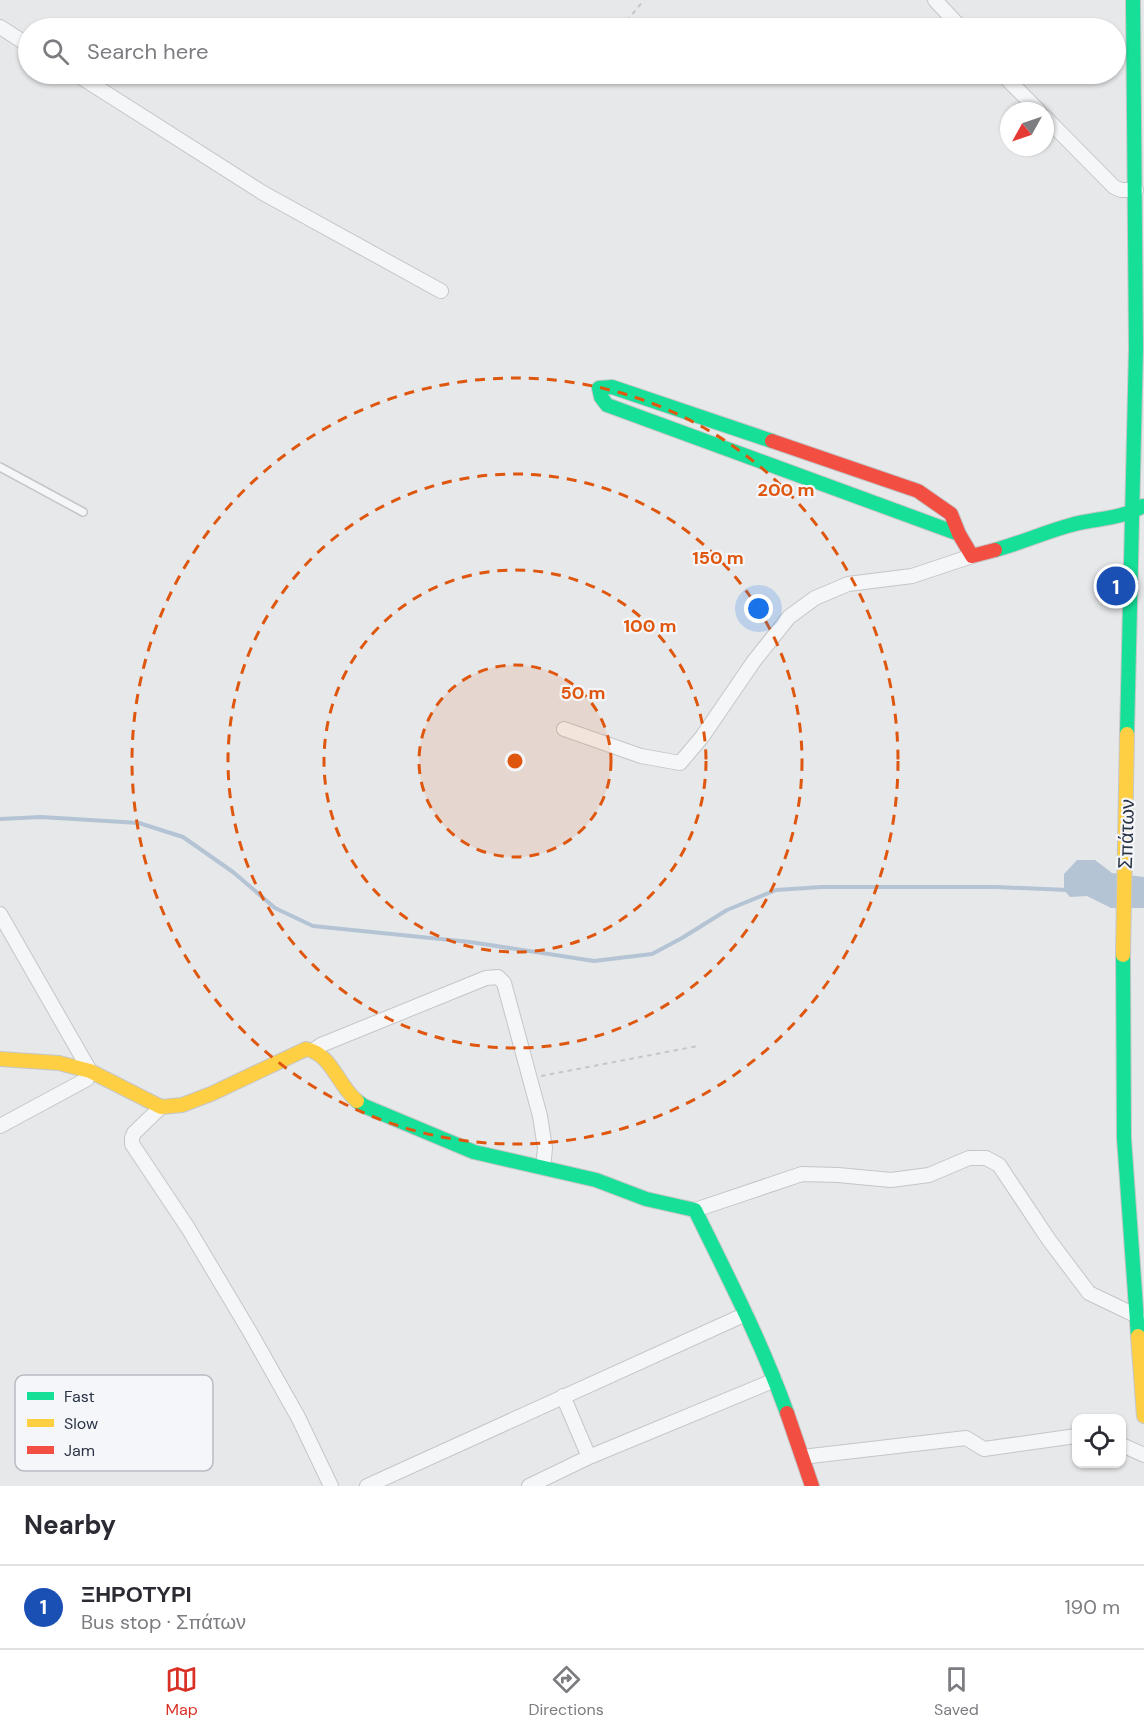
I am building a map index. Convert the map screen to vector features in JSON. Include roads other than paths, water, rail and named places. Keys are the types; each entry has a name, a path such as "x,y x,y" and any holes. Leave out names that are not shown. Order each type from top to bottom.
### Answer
{"street":[{"path":"935,0 952,18"},
{"name":"Σπάτων","path":"1133,0 1136,190 1140,232 1139,509 1123,927 1124,1138 1144,1416"},
{"path":"0,27 18,39"},
{"path":"92,84 263,193 441,291"},
{"path":"1012,84 1030,102"},
{"path":"1054,126 1114,187 1121,190 1136,190"},
{"path":"959,534 607,405 601,397 599,388 612,387 689,411 918,491 951,514 972,556"},
{"path":"564,729 641,756 680,763 702,737 753,661 789,617 815,598 848,584 912,576 1017,544 1072,524 1102,520 1139,509"},
{"path":"0,914 90,1071"},
{"path":"0,1059 59,1063 90,1071 161,1107 182,1105 211,1094 306,1049 315,1049 486,978 498,977 504,983 542,1127 545,1148 543,1168"},
{"path":"315,1049 323,1055 348,1093 364,1106 474,1152 596,1180 646,1198 695,1210 802,1174 891,1180 929,1175 969,1158 986,1158 999,1165 1049,1240 1089,1293 1137,1316"},
{"path":"0,1126 87,1079 90,1071"},
{"path":"161,1107 134,1133 132,1144 188,1228 250,1332 298,1417 331,1486"},
{"path":"695,1210 746,1314 775,1380 812,1486"},
{"path":"1133,1272 1144,1249"},
{"path":"367,1486 746,1314"},
{"path":"529,1486 589,1458 775,1380"},
{"path":"563,1396 589,1458"},
{"path":"802,1456 966,1438 984,1449 1072,1437"},
{"path":"1126,1447 1144,1455"}],"lane":[{"path":"0,467 83,512"}],"water":[{"path":"1077,860 1095,860 1112,873 1144,877 1144,908 1111,908 1087,896 1070,897 1064,890 1064,874"}],"waterway":[{"path":"0,819 41,817 139,823 183,837 233,872 275,908 313,926 470,942 594,961 652,954 727,910 776,890 822,887 996,887 1068,890"}],"place":[{"name":"ΞΗΡΟΤΥΡΙ","path":"1116,586"}]}
